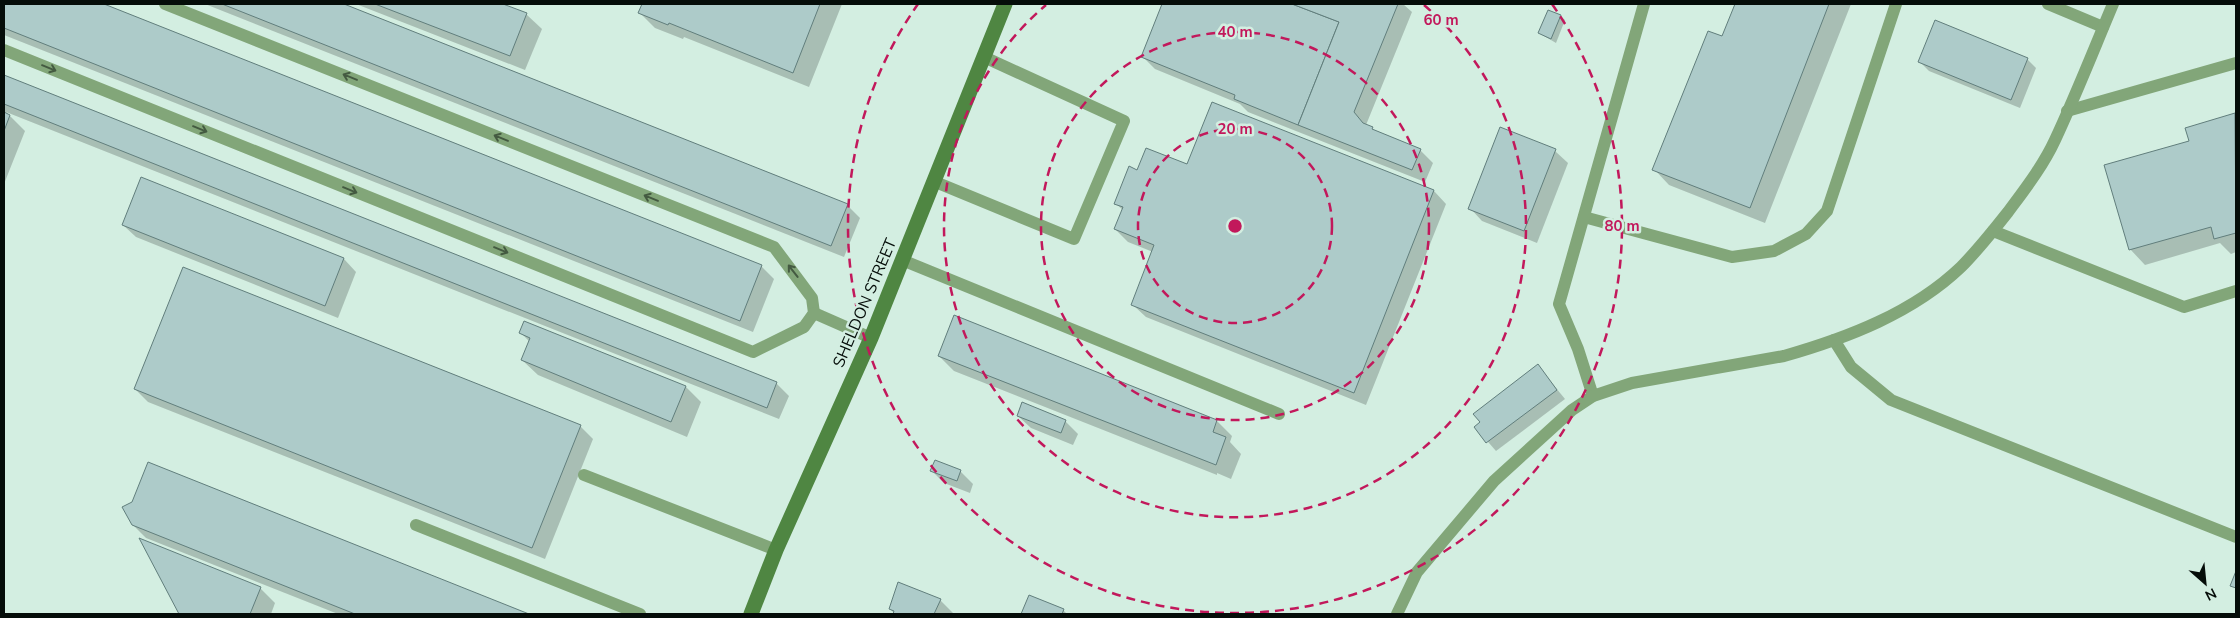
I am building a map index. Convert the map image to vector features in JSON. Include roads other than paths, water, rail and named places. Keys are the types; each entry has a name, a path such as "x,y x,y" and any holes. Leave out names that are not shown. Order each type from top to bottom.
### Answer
{"main road":[{"name":"SHELDON STREET","path":"751,614 776,550 871,338 1005,4"}],"lane":[{"path":"4,50 753,352 804,327 814,313 812,298 774,247 165,4"},
{"path":"1593,396 1578,348 1559,304 1644,4"},
{"path":"1584,216 1732,257 1774,251 1806,234 1827,211 1896,4"},
{"path":"2048,4 2103,27"},
{"path":"1397,614 1416,572 1494,481 1572,410 1593,396 1632,383 1784,356 1834,340 1893,315 1934,289 1960,268 1993,230 2037,171 2055,141 2113,4"},
{"path":"933,181 1074,238 1124,121 984,57"},
{"path":"2067,111 2236,63"},
{"path":"1993,230 2184,307 2236,291"},
{"path":"902,260 1279,414"},
{"path":"814,313 871,338"},
{"path":"1834,340 1851,367 1881,394 1891,400 2236,537"},
{"path":"584,475 776,550"},
{"path":"416,525 640,614"}]}
